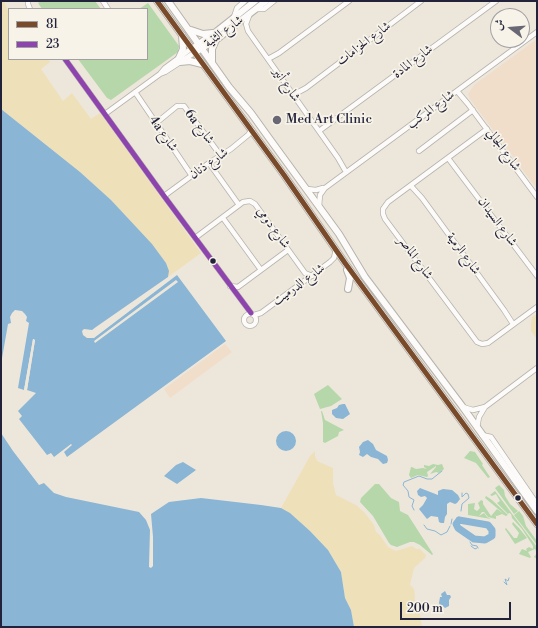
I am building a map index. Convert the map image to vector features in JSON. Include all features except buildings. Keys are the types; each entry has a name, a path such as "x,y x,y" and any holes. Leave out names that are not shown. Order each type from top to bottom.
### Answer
{"main road":[{"path":"157,1 252,130 336,249 350,276 351,280 348,289"},
{"path":"168,1 229,87 250,110 339,234 378,295 462,406 537,511"},
{"name":"شارع الثنية","path":"216,35 255,1"},
{"name":"شارع الثنية","path":"193,51 232,26 266,1"},
{"path":"189,30 203,34 216,35 212,49 212,63"},
{"path":"182,34 183,47 179,60 202,64"},
{"path":"340,256 347,259 355,270 360,269"},
{"path":"340,256 537,524"},
{"path":"359,281 364,281 372,291 378,295"},
{"path":"400,345 401,338"}],"street":[{"path":"234,18 237,8 245,1"},
{"path":"248,31 246,22 253,11 264,9 274,1"},
{"path":"269,60 349,1"},
{"name":"شارع المادة","path":"320,132 496,1"},
{"name":"شارع الحزامات","path":"294,96 419,2"},
{"path":"232,26 242,27 248,31"},
{"name":"شارع أنير","path":"248,31 347,171"},
{"name":"شارع المركب","path":"325,188 537,32"},
{"name":"شارع الثنية","path":"105,114 193,51"},
{"name":"شارع الدرميت","path":"66,60 230,286 256,318 256,322 253,325 246,325 243,321 245,315 244,307 231,290 230,286"},
{"name":"شارع الجالي","path":"459,90 537,197"},
{"name":"4a شارع","path":"135,92 155,124 192,176"},
{"name":"6a شارع","path":"155,124 177,106 184,106 221,156"},
{"path":"419,151 473,110"},
{"name":"شارع ذنان","path":"164,196 221,156 247,136 252,130"},
{"name":"شارع الماصر","path":"488,131 449,157 386,205 383,211 385,219 476,341 482,344 488,343 537,307"},
{"name":"شارع السيدان","path":"449,157 537,276"},
{"path":"209,163 239,205"},
{"name":"شارع الرمية","path":"413,185 514,324"},
{"path":"307,190 325,188"},
{"path":"319,206 320,195 325,188"},
{"name":"شارع دومي","path":"195,238 239,205 247,201 254,203 305,273 306,280"},
{"path":"222,218 261,270"},
{"name":"شارع الدرميت","path":"245,315 261,313 332,261 336,249"},
{"path":"230,286 238,287 288,250"},
{"path":"305,273 312,276"},
{"path":"237,294 238,287"},
{"path":"462,406 473,410 484,407 537,368"},
{"path":"477,428 479,417 484,407"},
{"path":"482,435 491,437 537,504"}],"shaded area":[{"path":"537,39 537,189 470,99 468,94 474,85 525,48 530,48 530,44"},
{"path":"225,344 232,352 170,398 164,389"}],"green space":[{"path":"41,1 95,1 100,8 41,8 38,3"},
{"path":"148,3 179,46 178,52 111,100 107,98 79,60 148,60 148,8 140,8"},
{"path":"328,385 342,399 331,406 320,409 314,394"},
{"path":"321,411 325,420 344,430 339,432 338,436 325,443 323,442 323,423"},
{"path":"470,451 475,452 490,477 488,478 476,463 464,458"},
{"path":"433,464 442,464 444,469 439,473 436,472 430,474 436,466 427,472 427,477 418,475 411,478 409,475 411,467 416,469 427,469 424,465 429,466"},
{"path":"375,484 379,484 391,498 399,502 400,511 408,515 433,554 432,555 414,542 397,547 389,543 373,516 360,502 361,498"},
{"path":"499,485 504,490 505,496 510,504 518,511 514,514 495,488"},
{"path":"495,491 537,547 537,553 535,549 528,552 531,557 530,558 519,554 522,549 527,551 526,549 529,547 533,549 533,546 522,529 512,518 511,514 508,514 497,503 500,501 496,494 492,496 490,495"},
{"path":"486,496 508,515 494,515 496,516 496,519 488,517 484,512 482,512 479,516 484,513 487,517 491,519 468,515 468,504 475,503 474,509 477,511 480,508 478,503 481,500 491,516 497,509 504,514 485,498"},
{"path":"519,511 523,516 526,526 537,541 537,545 514,515"},
{"path":"513,522 527,538 515,544 505,529 506,528 514,538 517,538 519,533 512,524"}],"sand":[{"path":"1,1 4,1 8,11 8,60 49,60 50,62 41,69 63,101 72,93 91,119 100,113 201,253 168,277 169,271 166,263 152,245 111,200 80,172 1,109"},
{"path":"537,314 537,339 531,331 531,324 532,317"},
{"path":"315,451 317,461 333,468 333,483 336,495 356,505 364,512 374,525 376,532 380,535 388,547 396,551 412,546 416,549 420,549 426,555 425,558 414,568 410,585 414,589 415,596 413,612 417,611 420,614 422,627 354,627 351,610 345,598 341,572 328,550 290,513 281,508 310,456"}],"water":[{"path":"1,109 80,172 111,200 152,244 166,263 169,271 168,277 92,330 84,329 82,331 83,335 87,338 94,338 177,275 226,341 67,457 64,452 72,445 71,444 54,457 51,453 47,455 19,419 22,416 18,411 36,393 27,390 35,340 33,339 24,390 18,388 29,323 26,321 27,317 22,311 15,310 10,317 11,323 8,324 1,364"},
{"path":"345,404 350,414 343,419 336,418 332,414 332,410"},
{"path":"286,431 293,434 296,441 293,448 286,451 279,448 276,441 279,434"},
{"path":"1,433 39,485 44,483 54,493 66,497 139,512 146,520 150,530 149,567 151,568 153,566 153,537 151,514 169,502 201,498 281,508 290,513 328,550 341,572 345,598 351,610 354,627 1,627"},
{"path":"368,440 373,444 376,450 387,456 387,463 383,464 378,459 367,454 363,457 359,455 359,447 363,442"},
{"path":"183,462 196,470 177,484 164,476 176,465"},
{"path":"420,488 438,495 438,491 443,489 452,490 458,495 460,499 457,503 455,504 450,502 447,504 447,514 444,523 439,522 438,517 431,516 427,519 419,509 427,498 425,496 421,497 418,495 417,491"},
{"path":"445,591 447,595 450,595 451,597 449,600 449,606 445,608 442,605 440,606 439,603 440,597 442,597 441,594"}],"pier":[{"path":"176,280 178,282 95,343 94,341"},
{"path":"33,339 35,340 27,390 24,390"}],"waterway":[{"path":"414,510 412,506 414,500 409,497 408,491 403,485 404,482 419,476 432,479 442,471"},
{"path":"461,511 462,504 469,498 468,494 466,493 462,497 462,493"},
{"path":"451,524 452,519"},
{"path":"459,520 488,525 492,530 492,536 485,540 474,539 458,528 456,524 459,520"},
{"path":"424,525 427,529 435,531 441,535 447,532 450,526"},
{"path":"470,542 478,548"},
{"path":"471,546 475,549 477,548"},
{"path":"504,582 507,585 505,579 508,581 509,578"}],"transit line":[{"name":"81","path":"157,1 284,175 345,263 537,524"},
{"name":"23","path":"66,60 251,313"}],"place":[{"name":"Med Art Clinic","path":"277,120"}]}
